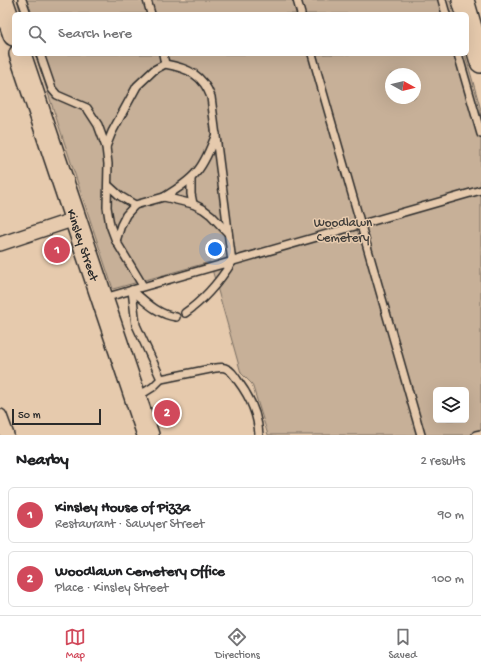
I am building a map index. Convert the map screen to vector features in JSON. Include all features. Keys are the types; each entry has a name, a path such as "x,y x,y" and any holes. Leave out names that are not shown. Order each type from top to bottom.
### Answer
{"main road":[{"path":"2,0 12,29"},
{"path":"463,0 466,12"},
{"path":"469,21 481,62"},
{"name":"Kinsley Street","path":"21,56 148,435"}],"street":[{"path":"0,244 76,219"},
{"path":"0,416 7,435"}],"lane":[{"path":"22,0 26,12"},
{"path":"148,0 151,12"},
{"path":"297,0 300,12"},
{"path":"442,0 445,12"},
{"path":"41,56 52,89 57,95 86,108 98,125 106,147 108,185 107,206 110,225 116,241 143,286"},
{"path":"163,56 165,64"},
{"path":"313,56 421,435"},
{"path":"459,56 481,134"},
{"path":"106,147 112,132 137,86 154,70 165,64 182,67 196,75 208,87 214,109 232,262 222,278 212,289 185,313"},
{"path":"116,241 126,215 135,205 164,197 183,186 191,179 207,158 216,133"},
{"path":"191,179 192,204"},
{"path":"108,185 120,196 135,205"},
{"path":"102,299 481,190"},
{"path":"164,197 192,204 211,215 228,233"},
{"path":"132,290 156,310 165,315 176,317"},
{"path":"132,290 136,324 161,379"},
{"path":"135,398 153,387 161,379 224,367 231,371 246,392 252,404 259,427 259,435"},
{"path":"476,435 481,434"}],"green space":[{"path":"17,0 450,0 453,12 20,12"},
{"name":"Woodlawn Cemetery","path":"36,56 466,56 481,110 481,435 268,435 252,384 241,373 210,262 113,289"}],"place":[{"name":"Kinsley House of Pizza","path":"57,250"},
{"name":"Woodlawn Cemetery Office","path":"167,413"}]}
